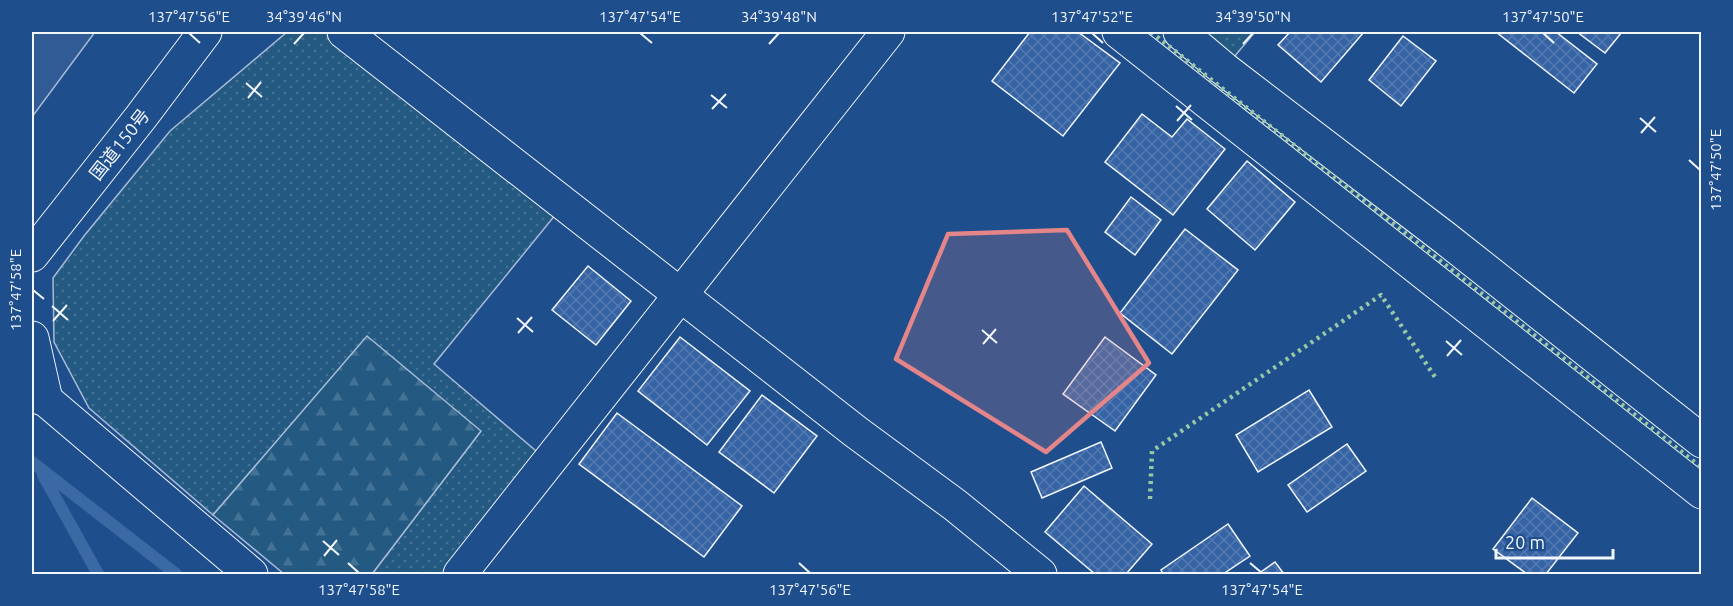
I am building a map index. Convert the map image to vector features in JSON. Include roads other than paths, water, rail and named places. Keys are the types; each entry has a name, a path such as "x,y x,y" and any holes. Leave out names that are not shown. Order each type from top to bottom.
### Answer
{"main road":[{"name":"国道150号","path":"32,255 205,32"},
{"path":"344,32 856,432 955,505 1040,574"},
{"path":"460,574 888,32"},
{"path":"1119,32 1701,492"},
{"path":"1180,32 1224,69 1445,238 1701,441"},
{"path":"32,338 39,398 251,574"}],"waterway":[{"path":"32,462 176,574"},
{"path":"43,475 98,574"}]}
